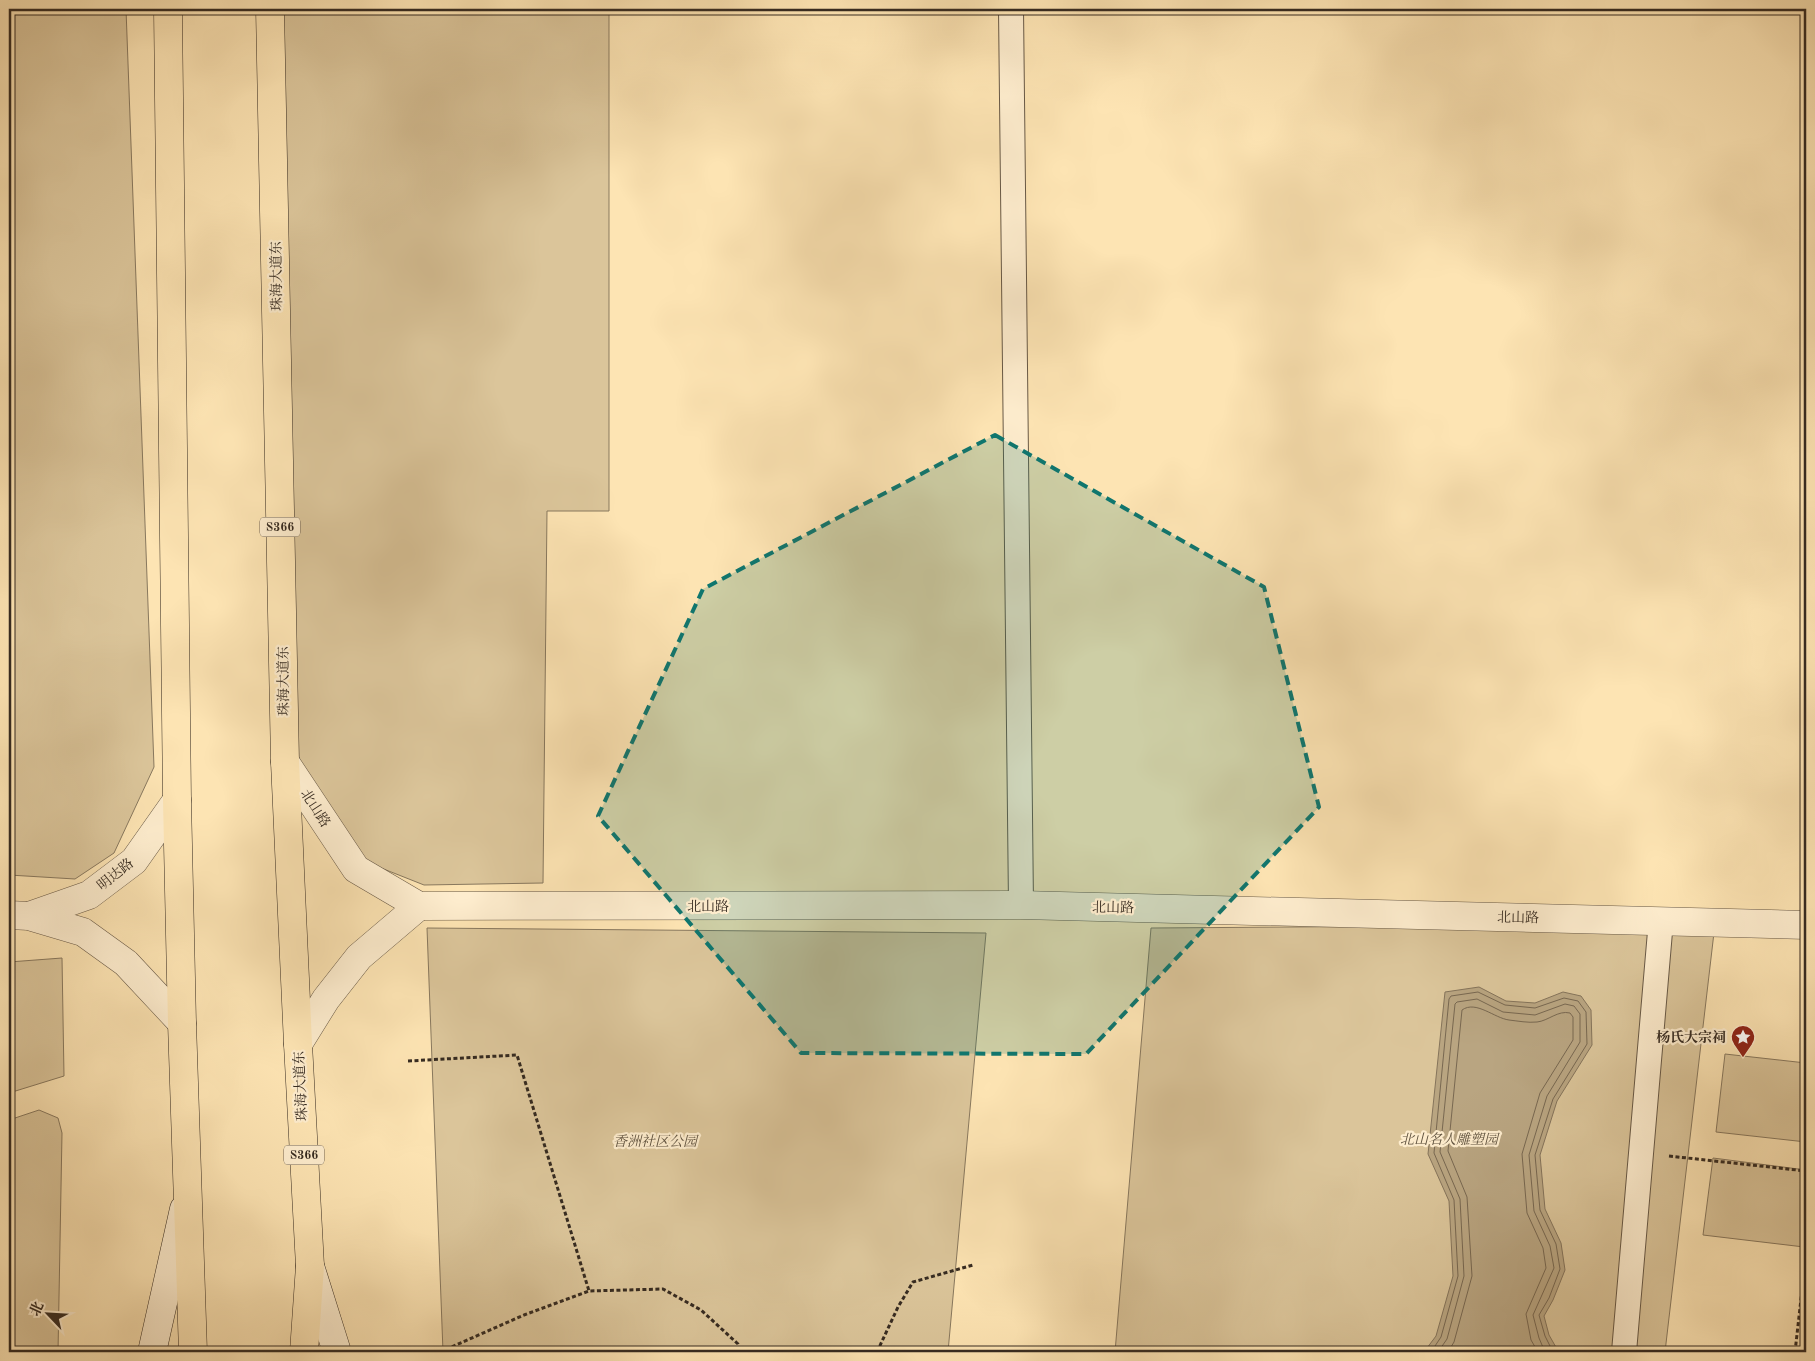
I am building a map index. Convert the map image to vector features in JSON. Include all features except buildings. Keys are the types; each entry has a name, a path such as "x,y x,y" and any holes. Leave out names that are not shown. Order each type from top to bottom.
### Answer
{"highway":[{"path":"168,9 177,800 193,1352"},
{"name":"珠海大道东","path":"270,9 285,762 310,1266 304,1352"}],"street":[{"path":"1011,9 1021,905"},
{"name":"北山路","path":"285,762 356,869 419,906 1021,905 1806,925"},
{"name":"明达路","path":"19,916 89,895 134,861 177,800"},
{"path":"298,1044 326,999 359,957 419,906"},
{"name":"明达路","path":"19,916 84,932 126,963 182,1023"},
{"path":"1624,1352 1661,920"},
{"path":"152,1352 187,1193"},
{"path":"310,1266 337,1352"}],"path":[{"path":"408,1061 517,1055 589,1292"},
{"path":"1641,1153 1806,1171"},
{"path":"1795,1352 1806,1255"},
{"path":"877,1352 898,1307 913,1282 973,1265"},
{"path":"440,1352 524,1315 589,1292 663,1289 701,1310 738,1344 741,1352"}],"highlighted area":[{"path":"995,435 1264,587 1319,807 1086,1054 801,1053 598,816 703,589"}],"green space":[{"path":"9,9 126,9 154,767 114,853 75,879 9,875"},
{"path":"280,9 609,9 609,511 547,511 543,883 424,885 366,862 294,758"},
{"name":"北山名人雕塑园","path":"1715,924 1665,1352 1115,1352 1151,928"},
{"name":"香洲社区公园","path":"427,928 986,933 948,1352 443,1352"},
{"path":"62,958 64,1076 9,1093 9,962"},
{"path":"1725,1054 1806,1063 1806,1142 1716,1132"},
{"path":"39,1110 58,1118 62,1133 58,1352 9,1352 9,1120"},
{"path":"1713,1158 1806,1170 1806,1231 1804,1247 1703,1235"}],"water":[{"path":"1479,987 1506,1001 1535,1003 1563,992 1581,996 1591,1010 1592,1045 1557,1101 1540,1155 1545,1209 1561,1243 1565,1270 1553,1300 1544,1316 1549,1335 1557,1349 1556,1352 1424,1352 1436,1336 1453,1276 1449,1201 1428,1154 1445,992"}],"place":[{"name":"杨氏大宗祠","path":"1743,1058"}]}
